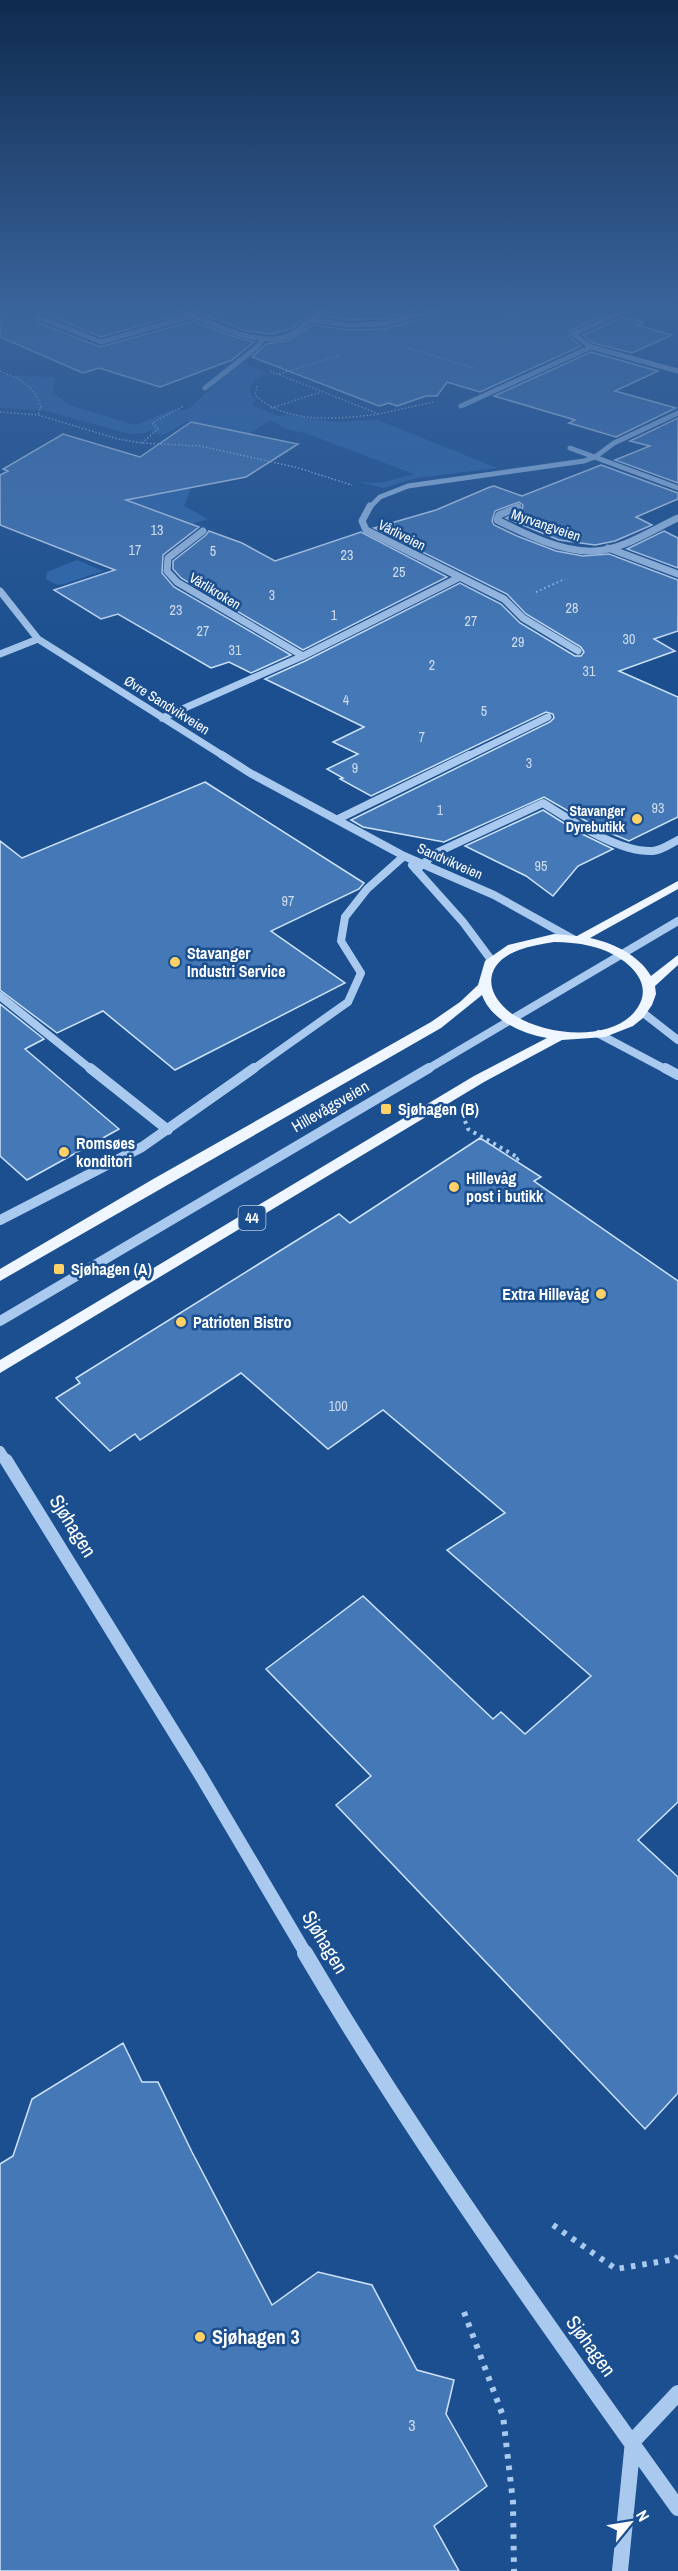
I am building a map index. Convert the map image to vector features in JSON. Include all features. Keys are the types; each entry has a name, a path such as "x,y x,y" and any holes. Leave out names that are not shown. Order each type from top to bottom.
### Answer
{"main road":[{"path":"576,940 678,884"},
{"path":"484,986 484,978 492,962 518,945 554,938 576,940 609,948 639,969 648,986 647,1004 642,1012"},
{"path":"648,986 678,959"},
{"name":"44","path":"484,986 492,1005 510,1021 542,1033 560,1036 599,1034 624,1026 642,1012"},
{"name":"Hillevågsveien","path":"0,1276 160,1181 436,1025 464,1005 484,986"},
{"name":"44","path":"0,1367 479,1079 560,1036"}],"street":[{"name":"Vårliveien","path":"578,651 523,618 513,610 508,602 366,530 362,521 370,504 381,494 434,482 546,467 595,457 614,443 644,429"},
{"path":"570,448 678,488"},
{"name":"Myrvangveien","path":"518,507 499,515 497,520 525,532 587,551 608,548 678,518"},
{"name":"Vårlikroken","path":"203,531 168,558 167,571 177,582 303,656"},
{"path":"608,548 678,574"},
{"path":"162,718 303,656 460,578"},
{"name":"Øvre Sandvikveien","path":"0,591 38,639 250,772 404,855"},
{"path":"0,654 38,639"},
{"path":"338,819 548,717"},
{"path":"419,867 436,853 543,803 622,846 638,851 654,851 678,840"},
{"path":"0,1220 142,1148 348,1002 361,973 341,941 345,917 368,889 404,855"},
{"name":"Sandvikveien","path":"404,855 419,867 492,962"},
{"name":"Sandvikveien","path":"419,867 494,895 576,940"},
{"name":"Hillevågsveien","path":"0,1321 678,921"},
{"path":"0,996 168,1130"},
{"path":"642,1012 678,1040"},
{"path":"599,1034 678,1075"},
{"name":"Sjøhagen","path":"0,1451 201,1776 362,2048 508,2270 633,2441 678,2508"},
{"path":"620,2571 633,2441 678,2393"}],"path":[{"path":"85,429 118,439 142,443 200,447 243,455 295,467 381,494"},
{"path":"142,443 158,429"},
{"path":"462,1115 468,1129 519,1158 516,1160"},
{"path":"553,2225 616,2269 676,2259 678,2256"},
{"path":"464,2312 503,2416 513,2502 514,2571"}],"shaded area":[{"path":"112,429 174,429 162,436 149,430 145,433 130,434"},
{"path":"229,429 256,429 250,433"},
{"path":"287,429 400,429 497,468 417,478 383,488 359,482 380,483 414,474 305,433"},
{"path":"196,476 184,506 208,519 189,525 136,504 112,486"},
{"path":"77,560 103,571 57,585 46,579 47,572"}],"building":[{"path":"181,429 225,429 298,444 246,477 126,500 199,527 163,555 162,573 174,587 291,655 251,673 229,662 211,668 118,614 101,619 54,590 115,570 0,525 0,475 8,471 3,469 63,434 140,457"},
{"path":"589,429 633,429 616,437"},
{"path":"655,429 678,429 678,483 615,460 650,446 630,441"},
{"path":"601,465 678,493 678,499 636,517 652,525 615,541 595,545 559,540 506,518 522,511 523,505 519,502 495,511 492,521 494,525 517,536 556,551 583,556 609,554 678,580 678,631 654,639 675,651 619,671 678,697 678,817 629,841 598,828 544,797 444,842 363,827 351,820 550,722 554,718 553,714 546,712 371,796 327,769 358,754 333,742 364,727 265,679 460,583 501,604 520,623 575,656 581,656 584,652 581,647 526,614 507,594 374,528 436,510 494,486 522,496"},
{"path":"209,531 242,543 275,561 361,532 447,577 303,650 181,578 173,569 173,561"},
{"path":"664,531 678,538 678,568 627,549"},
{"path":"205,782 364,883 359,889 271,931 345,983 175,1070 103,1011 57,1033 0,990 0,841 22,858"},
{"path":"543,810 578,832 613,849 578,866 553,896 526,876 465,846"},
{"path":"0,1004 44,1039 25,1049 119,1129 27,1180 0,1156"},
{"path":"480,1138 541,1177 534,1181 678,1281 678,1802 638,1840 678,1877 678,2093 645,2129 336,1805 371,1776 266,1669 363,1596 493,1719 501,1712 525,1734 591,1676 447,1550 505,1513 383,1410 328,1449 241,1373 140,1440 135,1434 110,1451 56,1398 80,1383 76,1378 339,1214 350,1223"},
{"name":"Sjøhagen 3","path":"123,2043 142,2082 158,2082 272,2305 318,2272 372,2285 417,2370 454,2380 446,2414 487,2486 434,2526 459,2571 0,2571 0,2164 13,2156 32,2099"}],"place":[{"name":"Stavanger Dyrebutikk","path":"637,819"},
{"name":"Stavanger Industri Service","path":"175,962"},
{"name":"Sjøhagen (B)","path":"386,1109"},
{"name":"Romsøes konditori","path":"64,1152"},
{"name":"Hillevåg post i butikk","path":"454,1187"},
{"name":"Sjøhagen (A)","path":"59,1269"},
{"name":"Extra Hillevåg","path":"601,1294"},
{"name":"Patrioten Bistro","path":"181,1322"},
{"name":"Sjøhagen 3","path":"200,2337"}]}
